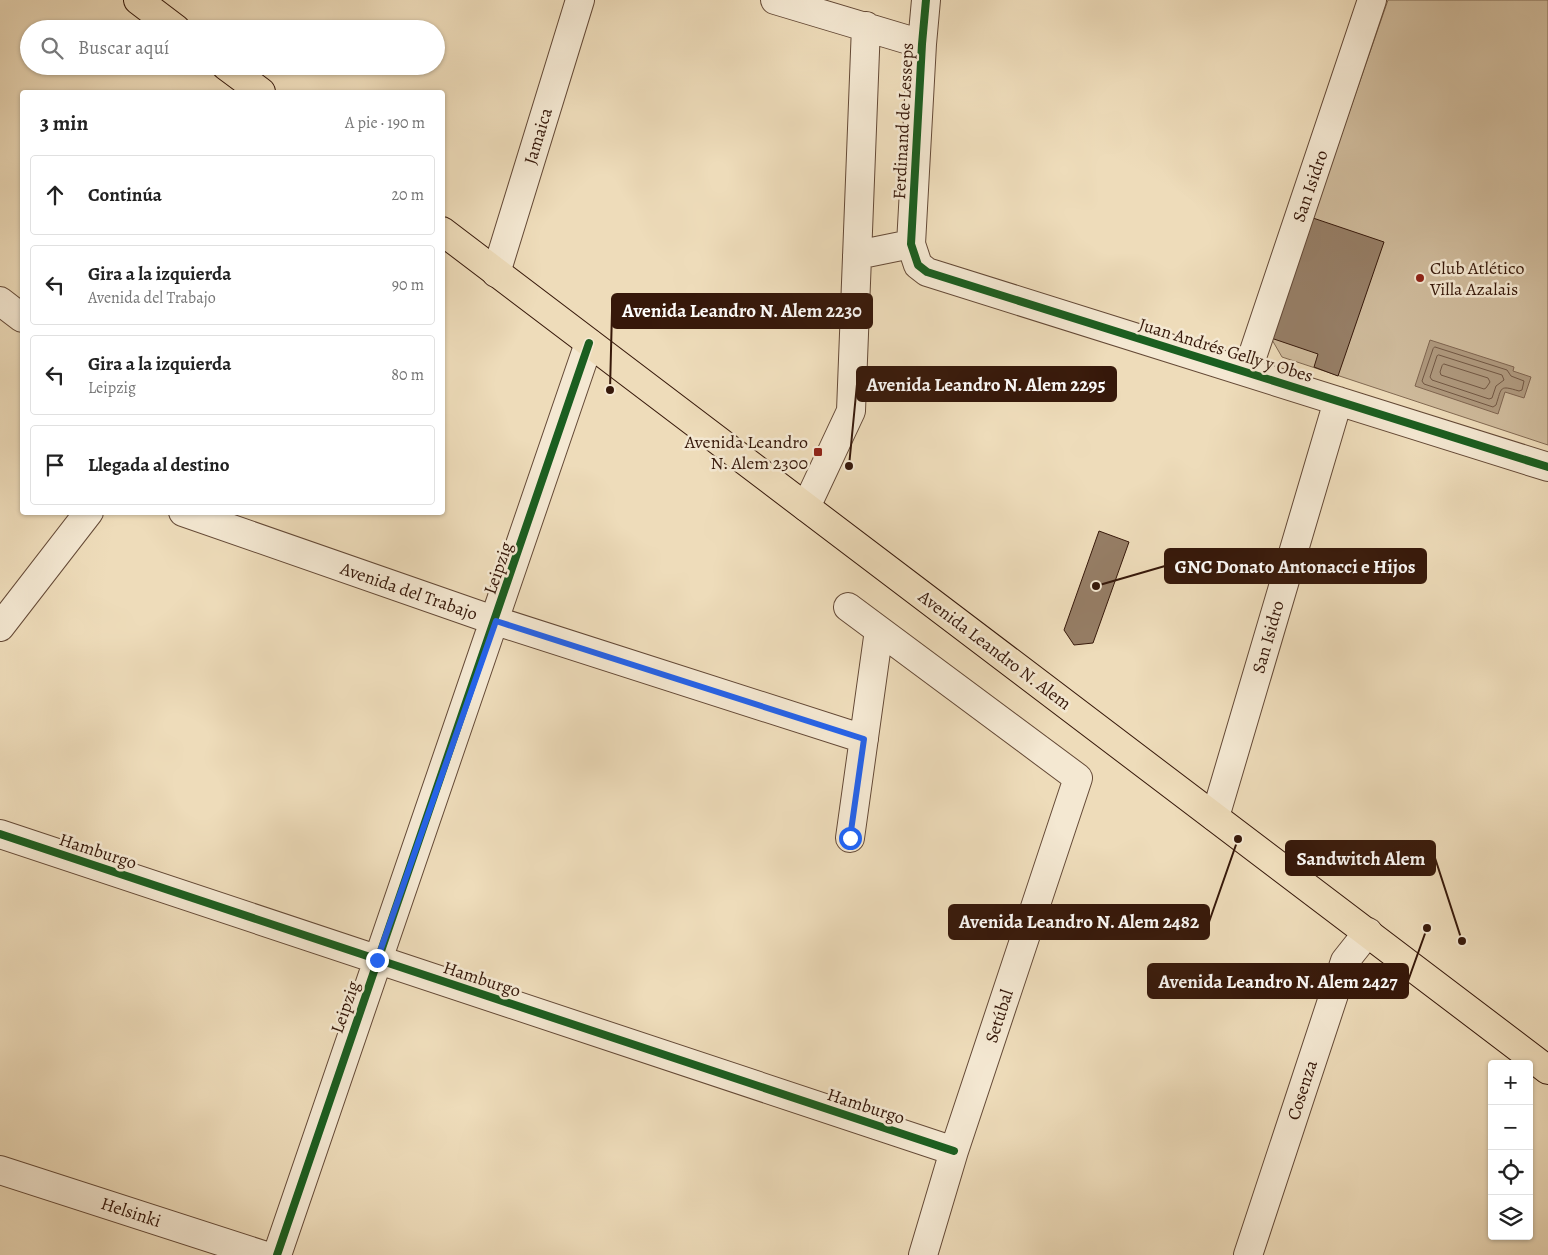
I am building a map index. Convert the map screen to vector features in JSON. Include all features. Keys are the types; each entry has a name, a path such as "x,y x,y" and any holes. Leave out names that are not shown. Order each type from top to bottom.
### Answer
{"main road":[{"path":"138,0 164,20"},
{"path":"238,75 258,90"},
{"name":"Avenida Leandro N. Alem","path":"445,233 1548,1070"}],"street":[{"name":"Jamaica","path":"496,273 580,0"},
{"path":"775,0 922,44"},
{"name":"Ferdinand de Lesseps","path":"911,244 926,0"},
{"name":"San Isidro","path":"1247,372 1372,0"},
{"path":"806,507 851,411 866,26"},
{"path":"857,255 911,244"},
{"name":"Juan Andrés Gelly y Obes","path":"911,244 918,265 927,272 1548,467"},
{"path":"0,301 20,316"},
{"name":"Leipzig","path":"277,1255 377,960 496,621 589,343"},
{"name":"San Isidro","path":"1215,817 1338,400"},
{"path":"0,626 87,515"},
{"name":"Avenida del Trabajo","path":"192,515 496,621 864,739"},
{"path":"848,607 879,630 850,838"},
{"name":"Setúbal","path":"879,630 1078,778 954,1151 923,1255"},
{"name":"Hamburgo","path":"0,834 954,1151"},
{"name":"Cosenza","path":"1248,1255 1345,961 1368,932"},
{"name":"Helsinki","path":"0,1170 263,1255"}],"shaded area":[{"name":"Club Atlético Villa Azalais","path":"1388,0 1548,0 1548,445 1282,357 1271,338"}],"water":[{"path":"1430,340 1514,367 1513,371 1531,377 1524,398 1505,392 1498,414 1415,386"}],"building":[{"path":"1313,218 1384,242 1338,376 1314,367 1318,354 1271,338"},
{"path":"1099,531 1129,542 1093,643 1074,645 1064,630"}],"cycle path":[{"path":"926,0 911,244 918,265 927,272 1548,467"},
{"path":"277,1255 589,343"},
{"path":"0,834 954,1151"}],"place":[{"name":"Club Atlético Villa Azalais","path":"1420,278"},
{"name":"Avenida Leandro N. Alem 2230","path":"610,390"},
{"name":"Avenida Leandro N. Alem 2300","path":"818,452"},
{"name":"Avenida Leandro N. Alem 2295","path":"849,466"},
{"name":"GNC Donato Antonacci e Hijos","path":"1096,586"},
{"name":"Avenida Leandro N. Alem 2482","path":"1238,839"},
{"name":"Avenida Leandro N. Alem 2427","path":"1427,928"},
{"name":"Sandwitch Alem","path":"1462,941"}],"route":[{"path":"377,960 496,621 864,739 850,838"}]}
